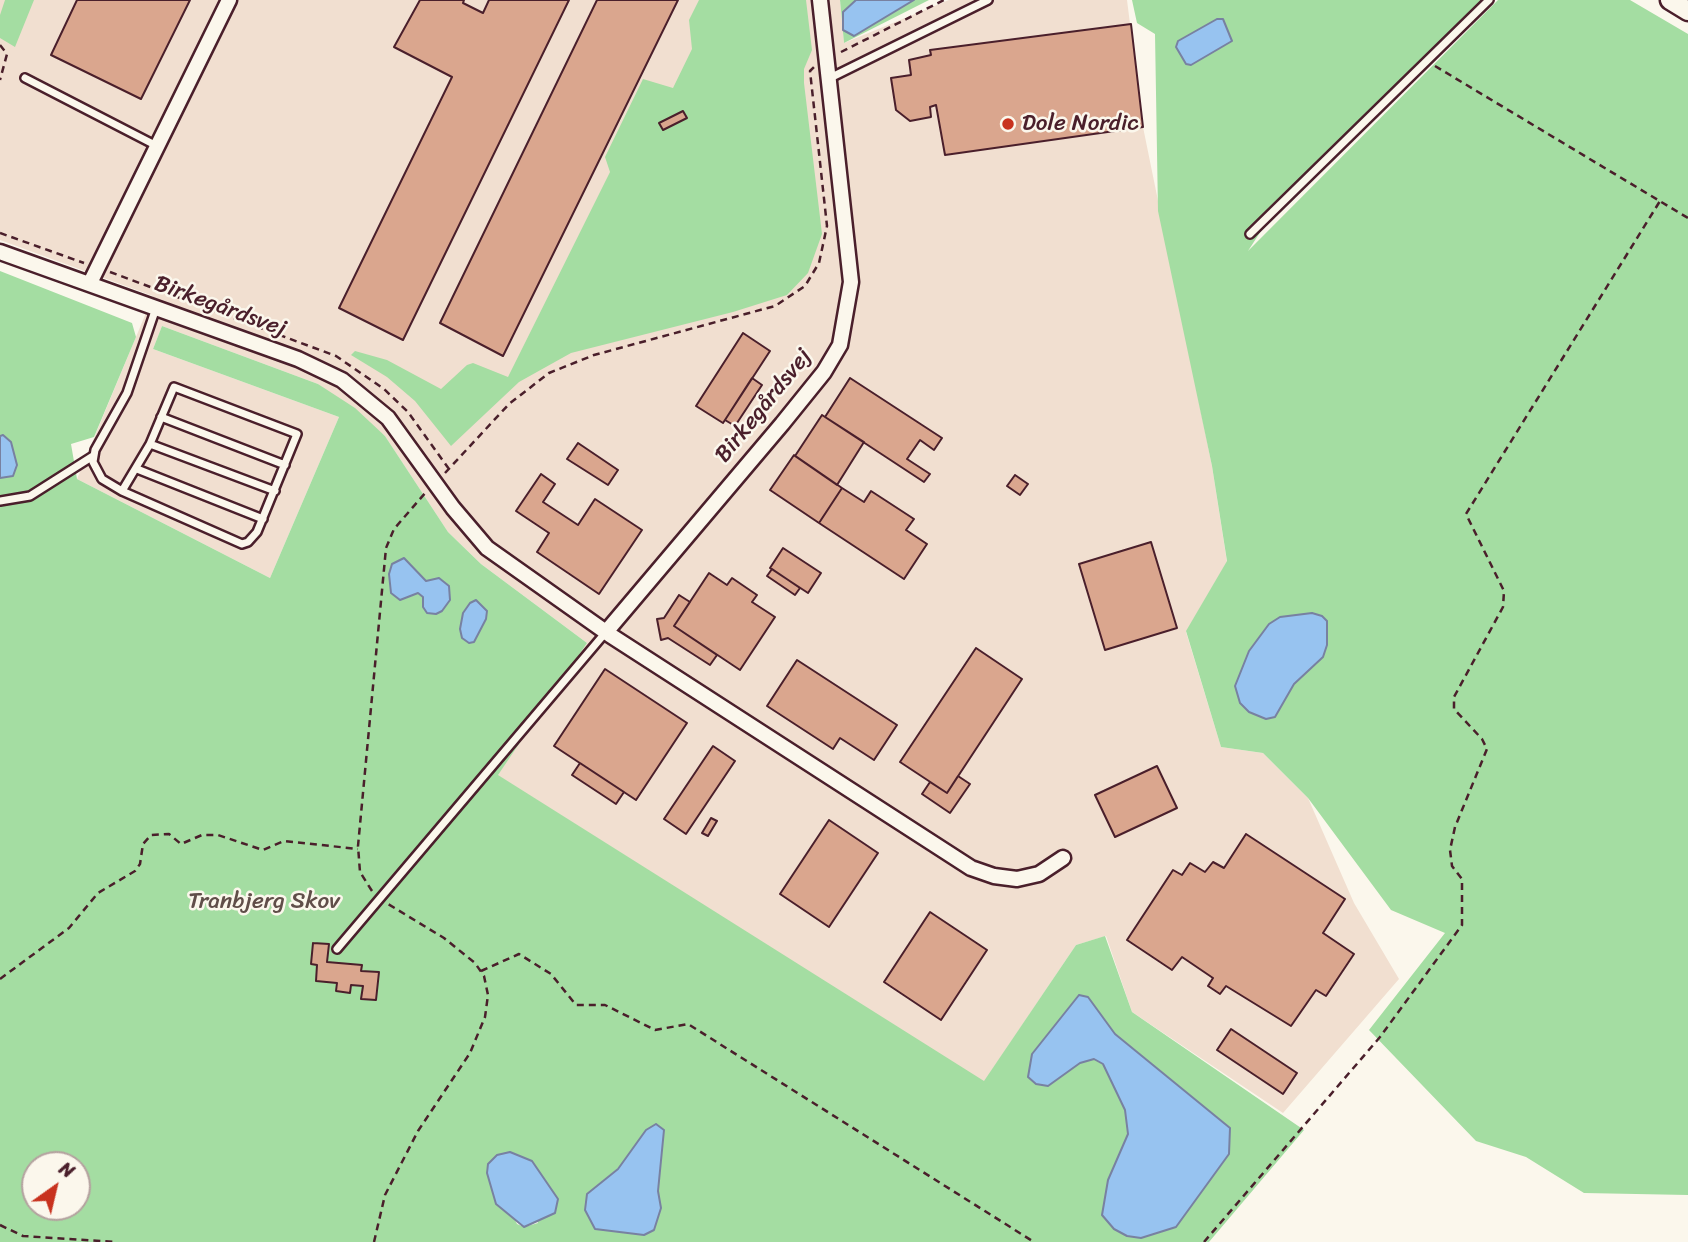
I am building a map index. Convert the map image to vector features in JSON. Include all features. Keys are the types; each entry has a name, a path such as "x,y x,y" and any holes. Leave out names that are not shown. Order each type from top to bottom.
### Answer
{"street":[{"path":"90,283 155,145 229,0"},
{"name":"Birkegårdsvej","path":"606,632 782,424 824,372 840,345 850,282 820,0"},
{"path":"1670,0 1688,10"},
{"name":"Birkegårdsvej","path":"0,252 298,359 342,380 388,418 432,488 487,548 606,632 971,868 994,876 1017,879 1039,874 1063,858"}],"lane":[{"path":"829,79 988,0"},
{"path":"1250,234 1489,0"},
{"path":"25,78 155,145"},
{"path":"0,501 30,496 93,456 127,393 156,308"},
{"path":"93,456 102,479 122,491 235,543 248,542 263,519 297,434 174,387 149,444 122,491"},
{"path":"161,416 285,465"},
{"path":"149,444 275,491"},
{"path":"136,469 263,519"},
{"path":"337,949 606,632"}],"path":[{"path":"433,501 432,488 509,404 549,373 593,355 775,306 805,286 819,263 826,235 810,71 827,59 944,0"},
{"path":"0,45 7,54 0,80"},
{"path":"1426,61 1688,218"},
{"path":"1205,1242 1380,1037 1462,925 1461,879 1452,866 1450,850 1455,827 1487,749 1482,739 1454,709 1454,697 1503,607 1504,591 1466,514 1660,201"},
{"path":"0,979 69,928 98,893 135,871 143,844 151,835 169,834 181,844 202,835 218,835 263,850 285,841 358,849"},
{"path":"481,971 519,954 551,974 576,1005 605,1005 655,1030 688,1024 1034,1242"},
{"path":"0,1225 23,1236 116,1242"}],"shaded area":[{"path":"0,0 840,0 844,43 949,0 1127,0 1143,127 1212,466 1227,562 1186,632 1221,747 1263,753 1308,798 1354,903 1399,979 1283,1113 1132,1012 1106,936 1076,945 984,1082 497,775 587,643 481,564 448,532 385,436 318,384 162,326 153,349 339,417 270,578 77,479 153,296 0,240"}],"green space":[{"path":"5,0 34,0 15,47 0,38 0,15"},
{"path":"699,0 806,0 812,50 804,69 804,83 822,234 808,273 787,295 733,312 571,353 519,382 451,446 415,401 387,377 351,355 355,351 387,360 441,389 467,365 473,363 508,377 610,172 605,157 643,79 673,88 692,49 689,20"},
{"path":"840,0 929,0 844,43"},
{"path":"1132,0 1483,0 1283,197 1248,251 1498,0 1630,0 1688,34 1688,1195 1584,1193 1526,1157 1476,1141 1369,1030 1445,933 1391,910 1308,798 1263,753 1221,747 1186,631 1227,561 1212,466 1158,211 1155,34 1137,23"},
{"name":"Tranbjerg Skov","path":"0,271 132,323 136,337 94,437 71,444 77,479 270,578 339,417 153,349 162,326 318,384 355,408 385,436 448,532 481,564 587,643 498,775 984,1081 1076,945 1105,936 1132,1012 1304,1130 1209,1242 0,1242 0,478 9,477 17,465 11,442 3,435 0,436","holes":["664,1130 658,1191 661,1208 644,1235 627,1233 587,1194","510,1152 538,1223 524,1227 517,1224 488,1164 497,1155"]}],"water":[{"path":"856,0 914,0 854,36 843,30 843,12"},
{"path":"1217,19 1223,19 1232,41 1191,65 1186,64 1176,47 1178,41"},
{"path":"3,435 11,442 17,465 13,476 0,478 0,436"},
{"path":"404,558 426,581 439,578 449,586 450,600 442,611 436,614 427,613 423,607 423,597 418,593 400,600 391,593 389,574 392,564"},
{"path":"476,600 487,611 486,619 474,642 469,643 462,638 460,629 463,613 470,603"},
{"path":"1312,613 1327,621 1327,645 1323,657 1294,684 1275,717 1266,719 1249,712 1240,703 1235,686 1249,651 1269,624 1280,617"},
{"path":"1079,995 1088,997 1115,1034 1230,1128 1229,1154 1176,1227 1141,1238 1127,1236 1114,1229 1102,1215 1108,1180 1128,1134 1125,1110 1103,1064 1094,1059 1080,1063 1048,1086 1036,1084 1028,1077 1032,1054"},
{"path":"656,1124 664,1130 658,1191 661,1208 654,1230 644,1235 595,1229 585,1210 587,1194 618,1169 646,1130"},
{"path":"510,1152 532,1161 558,1199 555,1213 524,1227 496,1204 487,1173 488,1164 497,1155"}],"building":[{"path":"77,0 190,0 141,99 51,55"},
{"path":"420,0 464,0 463,3 483,13 489,0 569,0 403,340 339,308 452,77 394,47"},
{"path":"597,0 678,0 503,356 440,323"},
{"path":"1131,24 1143,127 945,155 936,105 930,107 931,117 910,121 896,110 891,78 911,75 909,60 931,55 930,50"},
{"path":"683,111 687,118 663,130 659,123"},
{"path":"743,333 770,351 723,423 696,406"},
{"path":"752,378 762,385 735,426 725,420"},
{"path":"850,378 942,438 934,450 920,440 907,459 930,474 924,482 825,417"},
{"path":"822,415 864,442 837,485 795,456"},
{"path":"578,443 618,470 608,485 567,459"},
{"path":"794,455 842,488 819,523 770,490"},
{"path":"541,474 555,484 543,502 578,525 595,499 642,530 599,594 537,552 549,533 516,511"},
{"path":"1015,475 1028,484 1020,495 1007,486"},
{"path":"842,488 864,502 871,491 914,519 906,530 927,544 904,579 819,523"},
{"path":"1151,542 1177,628 1105,650 1079,564"},
{"path":"783,548 821,573 808,593 770,568"},
{"path":"772,569 800,588 795,595 767,576"},
{"path":"709,573 727,585 732,578 757,595 752,602 775,617 740,670 674,626"},
{"path":"679,595 690,602 674,626 717,655 710,665 668,638 661,640 657,619 664,618"},
{"path":"976,648 1022,679 947,793 900,762"},
{"path":"797,660 897,725 874,760 840,738 833,749 767,706"},
{"path":"605,669 687,723 636,800 554,746"},
{"path":"713,746 735,761 686,834 664,819"},
{"path":"580,763 624,792 616,804 572,775"},
{"path":"1157,766 1177,808 1115,837 1095,795"},
{"path":"958,776 970,784 950,813 922,794 930,782 947,793"},
{"path":"711,818 717,821 708,836 702,833"},
{"path":"829,820 878,853 829,927 780,894"},
{"path":"1246,834 1345,899 1323,933 1354,954 1326,996 1316,990 1291,1026 1226,986 1220,994 1208,986 1213,978 1182,957 1172,970 1127,940 1173,870 1182,875 1190,863 1205,872 1213,862 1224,868"},
{"path":"930,912 987,950 941,1020 884,982"},
{"path":"313,943 329,944 327,962 362,965 361,971 379,972 376,1000 361,999 363,986 351,985 350,993 336,991 337,983 316,981 317,965 311,964"},
{"path":"1231,1029 1297,1073 1283,1094 1217,1050"}],"place":[{"name":"Dole Nordic","path":"1008,124"}]}
